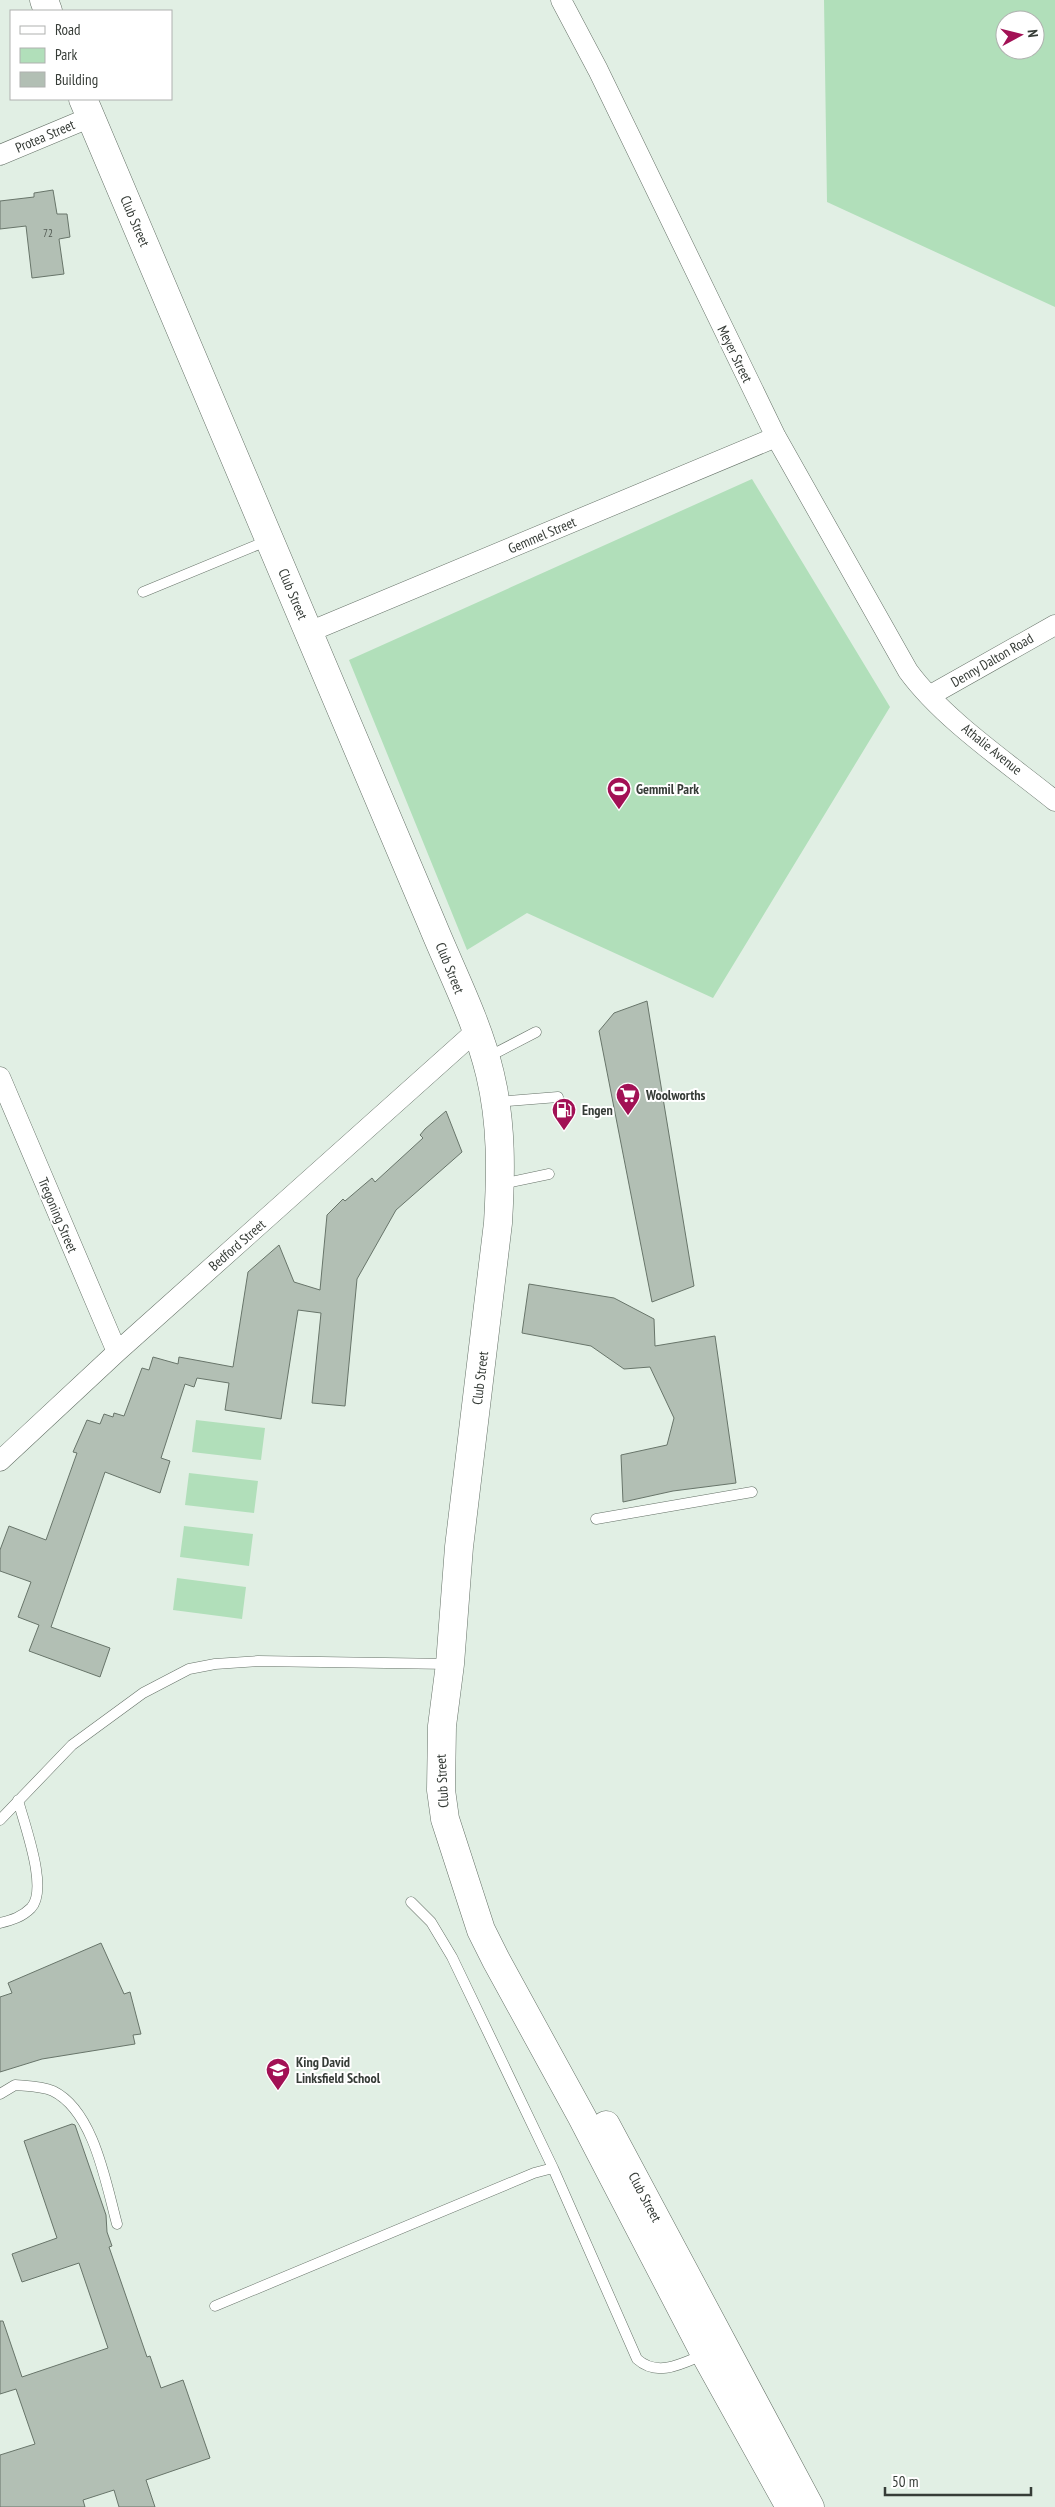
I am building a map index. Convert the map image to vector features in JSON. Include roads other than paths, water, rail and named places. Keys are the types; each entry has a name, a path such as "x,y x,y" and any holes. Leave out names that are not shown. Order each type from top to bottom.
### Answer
{"main road":[{"name":"Club Street","path":"87,108 476,1031 496,1102 501,1144 501,1184 498,1223 459,1547 450,1664 442,1726 441,1790 445,1819 470,1895 497,1922 714,2349 790,2507"},
{"name":"Club Street","path":"714,2349 810,2507"}],"street":[{"name":"Meyer Street","path":"561,0 598,70 776,437 898,654 917,684 929,696"},
{"name":"Protea Street","path":"0,155 87,108"},
{"name":"Gemmel Street","path":"309,632 776,437"},
{"name":"Denny Dalton Road","path":"929,696 1055,625"},
{"name":"Athalie Avenue","path":"929,696 1055,801"},
{"name":"Bedford Street","path":"0,1461 117,1352 476,1031"},
{"name":"Tregoning Street","path":"0,1077 117,1352"}],"lane":[{"path":"143,592 270,540"},
{"path":"485,1059 536,1032"},
{"path":"496,1102 558,1097"},
{"path":"501,1184 549,1174"},
{"path":"596,1519 752,1492"},
{"path":"0,1820 72,1745 143,1693 189,1669 215,1664 258,1661 450,1664"},
{"path":"0,1923 17,1918 32,1907 39,1884 18,1800"},
{"path":"411,1902 431,1922 452,1957 553,2168 637,2359 650,2367 668,2369 714,2349"},
{"path":"0,2094 15,2085 53,2091 78,2112 96,2145 117,2224"},
{"path":"215,2306 534,2173 553,2168"}],"place":[{"name":"Gemmil Park","path":"619,810"},
{"name":"Woolworths","path":"628,1116"},
{"name":"Engen","path":"564,1131"},
{"name":"King David Linksfield School","path":"278,2091"}]}
